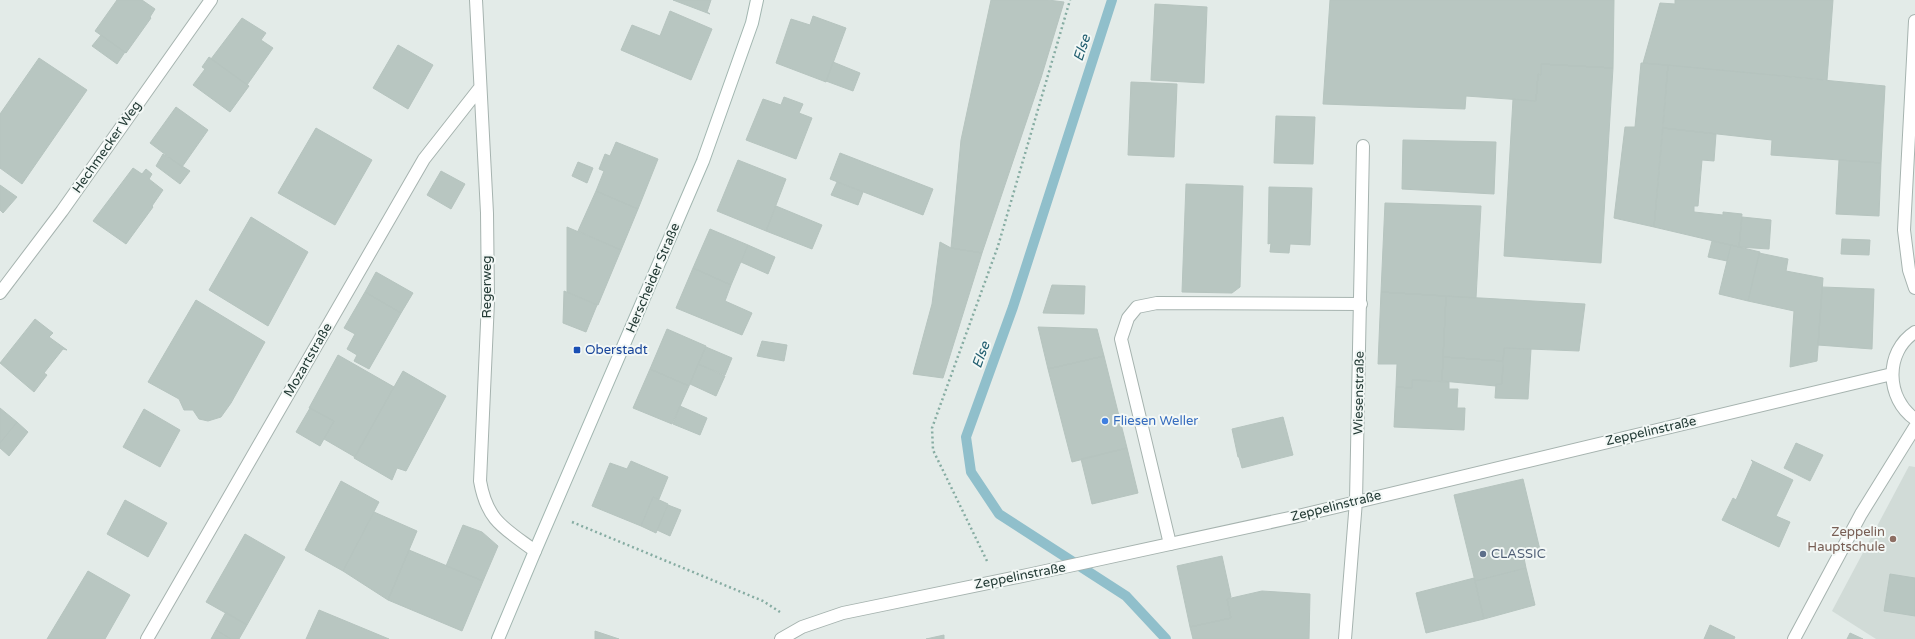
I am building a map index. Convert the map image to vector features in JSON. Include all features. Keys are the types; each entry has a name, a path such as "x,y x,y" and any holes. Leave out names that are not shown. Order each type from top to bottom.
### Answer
{"street":[{"name":"Hechmecker Weg","path":"0,293 62,211 211,0"},
{"name":"Regerweg","path":"476,0 486,213 488,301 480,481 482,496 495,521 534,551"},
{"name":"Herscheider Straße","path":"498,639 534,551 703,161 752,23 757,0"},
{"path":"1915,21 1904,230 1908,270 1915,288"},
{"name":"Mozartstraße","path":"148,639 424,159 479,89"},
{"name":"Wiesenstraße","path":"1345,639 1356,501 1363,146"},
{"path":"1170,544 1121,339 1128,318 1137,307 1157,303 1360,304"},
{"path":"1915,332 1903,343 1897,354 1892,374 1894,388 1899,402 1915,419"},
{"name":"Zeppelinstraße","path":"781,639 802,627 843,613 1032,574 1294,517 1892,374"},
{"path":"1794,639 1861,514 1915,427"}],"path":[{"path":"997,581 933,450 932,428 998,246 1070,0"},
{"path":"551,514 763,600 802,627"}],"shaded area":[{"name":"Zeppelin Hauptschule","path":"1909,466 1915,467 1915,639 1876,639 1832,611"}],"building":[{"path":"117,0 142,0 155,9 150,17 151,18 126,53 95,31"},
{"path":"673,0 711,0 707,12 710,14"},
{"path":"991,0 1048,0 1064,2 1041,78 982,253 951,248 961,140"},
{"path":"1330,0 1614,0 1613,68 1541,64 1541,75 1538,74 1536,101 1466,96 1465,109 1323,104"},
{"path":"1675,0 1833,0 1827,80 1643,63 1660,3 1675,4"},
{"path":"1155,4 1207,7 1204,83 1151,80"},
{"path":"670,11 712,29 691,80 621,50 632,25 660,36"},
{"path":"813,16 846,28 826,82 776,63 791,19 810,25"},
{"path":"242,18 266,33 261,40 273,48 247,85 211,59"},
{"path":"101,35 125,52 117,64 92,46"},
{"path":"398,45 433,65 408,109 373,88"},
{"path":"209,57 249,86 230,112 193,85 205,69 202,67"},
{"path":"39,58 87,90 22,184 0,168 0,114"},
{"path":"833,62 860,73 853,91 826,81"},
{"path":"1641,63 1668,65 1654,227 1614,218 1625,127 1635,127"},
{"path":"1541,64 1613,68 1601,263 1504,256 1513,99 1536,101 1538,74 1541,75"},
{"path":"1668,65 1885,86 1881,163 1771,155 1772,140 1663,128"},
{"path":"1131,82 1177,84 1174,157 1128,155"},
{"path":"784,97 803,104 799,113 812,118 796,159 746,140 763,99 781,105"},
{"path":"176,107 208,130 182,167 150,143"},
{"path":"1276,116 1315,117 1313,164 1274,163"},
{"path":"316,128 372,160 335,225 278,193"},
{"path":"1663,128 1716,134 1714,161 1702,160 1698,206 1694,206 1694,212 1723,215 1723,212 1742,214 1739,247 1654,227"},
{"path":"1403,140 1496,142 1494,194 1402,189"},
{"path":"616,142 658,159 638,209 596,191 604,171 599,169 605,154 610,156"},
{"path":"840,153 933,189 923,215 830,179"},
{"path":"163,154 190,171 180,184 156,166"},
{"path":"738,160 786,179 766,231 717,211"},
{"path":"1839,160 1881,163 1879,216 1836,214"},
{"path":"578,162 593,168 587,183 572,176"},
{"path":"133,168 142,174 146,169 152,174 149,179 163,190 152,206 153,207 126,244 93,221"},
{"path":"441,171 465,184 451,209 427,195"},
{"path":"837,182 863,192 858,205 831,195"},
{"path":"1186,184 1243,186 1240,287 1232,293 1182,292"},
{"path":"0,185 17,197 3,213 0,210"},
{"path":"1269,187 1312,188 1310,245 1290,244 1289,253 1270,252 1271,243 1268,244"},
{"path":"596,191 638,209 621,250 578,231"},
{"path":"1385,203 1481,206 1476,298 1381,292"},
{"path":"776,206 822,225 812,249 766,231"},
{"path":"251,217 308,252 268,326 209,290"},
{"path":"1742,217 1771,220 1769,249 1739,247"},
{"path":"567,227 621,250 598,305 567,292"},
{"path":"710,229 748,245 731,285 693,268"},
{"path":"1842,239 1870,240 1869,255 1841,254"},
{"path":"1712,241 1731,245 1727,261 1708,257"},
{"path":"940,242 951,248 982,253 943,378 913,374 932,304"},
{"path":"748,245 775,257 768,274 741,262"},
{"path":"1731,245 1760,252 1748,301 1719,294"},
{"path":"1759,253 1788,259 1786,271 1823,278 1817,361 1790,367 1794,311 1748,301"},
{"path":"693,268 731,285 725,301 752,313 742,335 676,308"},
{"path":"376,272 413,293 401,313 365,292"},
{"path":"1052,285 1085,286 1084,314 1043,313"},
{"path":"1822,287 1874,289 1872,349 1818,345"},
{"path":"564,291 597,305 586,332 563,323"},
{"path":"365,292 401,313 369,369 354,361 357,355 347,349 355,334 344,328"},
{"path":"1381,292 1446,296 1442,381 1412,380 1412,388 1396,387 1397,364 1378,364"},
{"path":"1446,296 1585,304 1579,351 1504,348 1503,361 1443,357"},
{"path":"196,300 265,342 231,403 221,417 208,421 199,419 193,410 184,410 179,399 148,382"},
{"path":"35,319 53,333 49,337 67,350 63,349 44,373 47,375 34,392 0,363"},
{"path":"1038,327 1097,329 1104,356 1048,369"},
{"path":"667,329 706,346 689,386 650,369"},
{"path":"762,341 787,345 784,361 757,356"},
{"path":"706,347 732,358 725,375 698,364"},
{"path":"1504,348 1531,349 1528,399 1495,398 1496,384 1502,384"},
{"path":"338,355 394,387 355,457 324,439 334,421 309,408"},
{"path":"1104,356 1127,448 1072,462 1048,369"},
{"path":"1443,357 1503,361 1502,384 1496,384 1496,386 1442,381"},
{"path":"698,364 725,376 716,396 690,384"},
{"path":"650,369 689,386 672,424 633,408"},
{"path":"403,371 446,396 406,471 397,468 392,480 354,458"},
{"path":"1412,380 1449,382 1449,389 1458,389 1457,408 1465,408 1464,430 1394,427 1396,387 1412,388"},
{"path":"680,406 707,418 700,435 673,424"},
{"path":"0,408 17,422 0,443"},
{"path":"310,408 334,421 320,446 296,432"},
{"path":"144,409 180,430 160,467 123,447"},
{"path":"1283,417 1293,455 1242,468 1232,429"},
{"path":"17,422 28,432 9,456 0,448 0,443"},
{"path":"1796,443 1823,455 1810,481 1784,468"},
{"path":"1127,448 1138,493 1092,504 1081,459"},
{"path":"1751,460 1793,480 1776,516 1790,522 1779,547 1722,520 1733,498 1736,500 1753,462"},
{"path":"631,461 668,477 659,499 653,497 641,526 592,506 610,463 627,469"},
{"path":"1523,479 1541,554 1524,558 1526,568 1475,581 1454,495"},
{"path":"341,481 379,502 343,571 305,550"},
{"path":"653,497 668,504 656,533 641,526"},
{"path":"125,500 167,523 148,557 107,534"},
{"path":"668,505 681,510 670,536 657,530"},
{"path":"374,512 417,531 388,600 343,571"},
{"path":"463,525 482,532 498,546 483,581 446,566"},
{"path":"245,534 285,557 247,625 206,602"},
{"path":"409,550 483,581 462,631 388,600"},
{"path":"1222,556 1231,597 1227,599 1231,618 1190,627 1177,566"},
{"path":"1526,568 1535,605 1484,619 1475,581"},
{"path":"88,571 130,595 105,639 47,639"},
{"path":"1890,574 1915,578 1915,616 1884,611"},
{"path":"1474,578 1484,619 1426,633 1416,593"},
{"path":"1262,591 1310,594 1309,639 1193,639 1190,627 1231,618 1227,599"},
{"path":"319,610 389,639 306,639"},
{"path":"226,612 247,625 239,639 231,639 216,630"},
{"path":"1710,625 1735,637 1734,639 1704,639"},
{"path":"216,630 231,639 211,639"},
{"path":"595,631 619,639 595,639"},
{"path":"1850,633 1863,639 1847,639"},
{"path":"944,635 944,639 926,639"}],"waterway":[{"name":"Else","path":"1112,0 1013,307 966,437 971,472 999,514 1126,596 1166,639"}],"place":[{"name":"Oberstadt","path":"577,350"},
{"name":"Fliesen Weller","path":"1105,421"},
{"name":"Zeppelin Hauptschule","path":"1893,539"},
{"name":"CLASSIC","path":"1483,554"}]}
